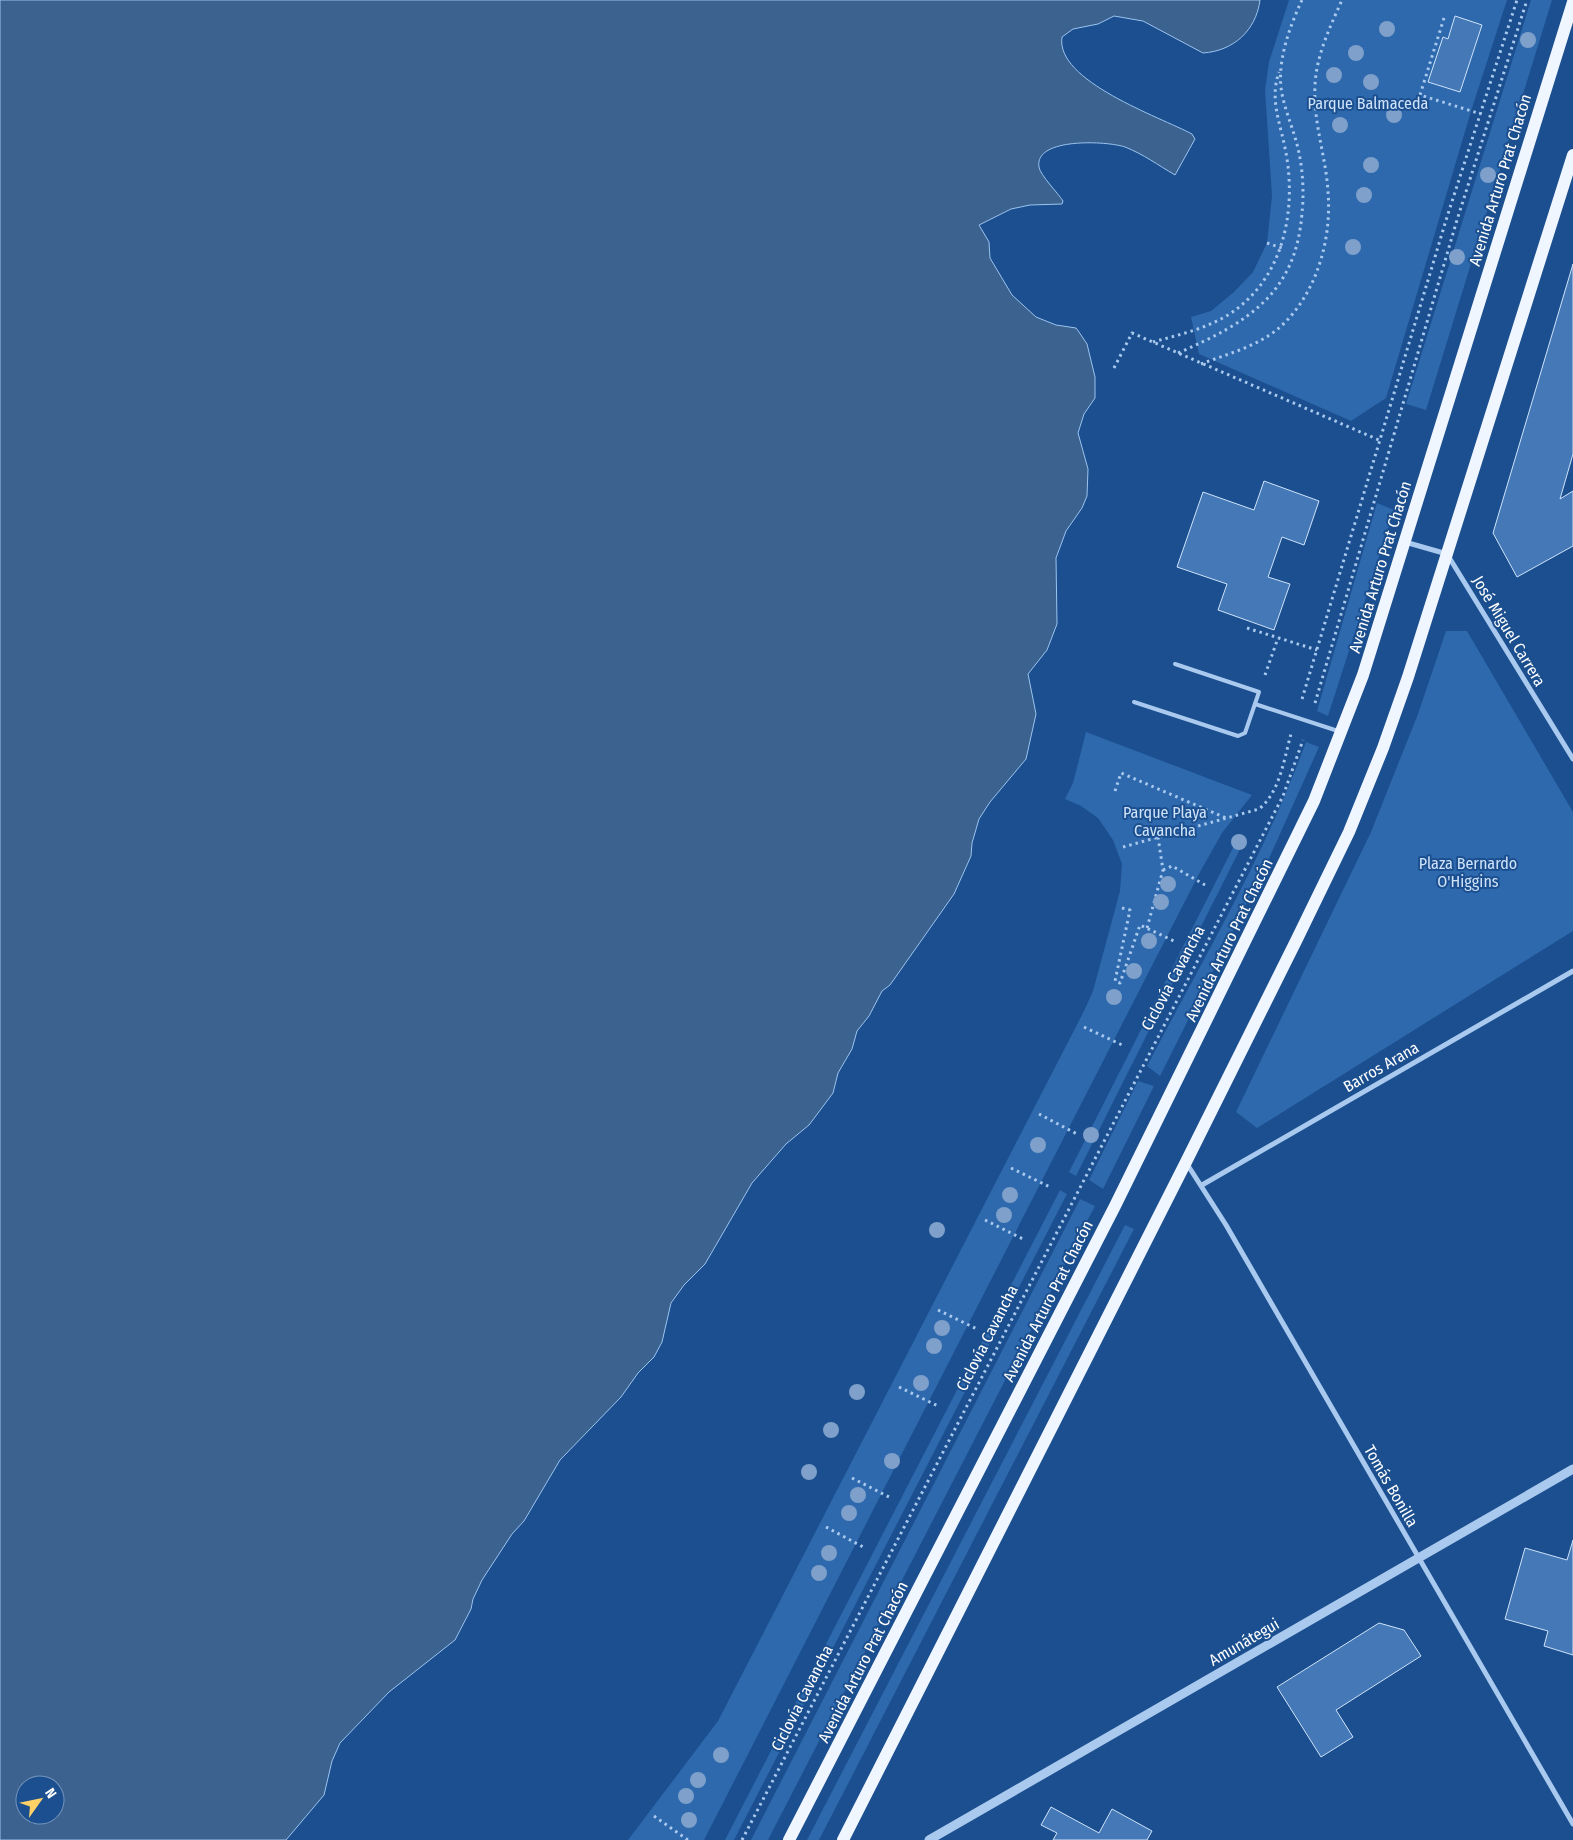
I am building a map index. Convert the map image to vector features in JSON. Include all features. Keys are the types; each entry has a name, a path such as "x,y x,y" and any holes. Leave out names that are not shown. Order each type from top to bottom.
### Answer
{"main road":[{"name":"Avenida Arturo Prat Chacón","path":"790,1840 1120,1197 1283,868 1314,801 1342,733 1404,542 1573,2"},
{"path":"843,1840 1186,1162 1349,832 1383,748 1448,554 1573,155"}],"street":[{"path":"1404,542 1448,554"},
{"name":"José Miguel Carrera","path":"1448,554 1573,759"},
{"name":"Barros Arana","path":"1202,1185 1573,972"},
{"name":"Tomás Bonilla","path":"1186,1162 1202,1185 1573,1824"},
{"name":"Amunátegui","path":"929,1840 1573,1469"}],"lane":[{"path":"1134,702 1238,736 1245,733 1259,692 1175,664"},
{"path":"1255,704 1342,733"}],"path":[{"path":"1153,342 1199,329 1227,315 1245,302 1269,273 1282,248 1289,209 1289,179 1286,154 1274,108 1275,82 1302,0"},
{"path":"1201,364 1254,343 1280,328 1306,297 1320,263 1328,192 1316,128 1314,85 1325,38 1342,0"},
{"path":"1123,848 1259,809 1268,802 1274,791 1379,440 1517,0"},
{"name":"Ciclovía Cavancha","path":"742,1840 1289,782 1309,722 1452,239 1527,0"},
{"path":"1444,18 1420,95 1480,114"},
{"path":"1178,353 1212,338 1234,325 1263,303 1281,284 1297,251 1303,200 1300,154 1282,95 1280,68"},
{"path":"1267,243 1282,248"},
{"path":"1114,368 1132,333 1379,440"},
{"path":"1247,628 1317,650"},
{"path":"1259,692 1278,638"},
{"path":"1114,791 1121,773 1227,818"},
{"path":"1147,928 1163,870 1158,837"},
{"path":"1163,870 1172,866 1205,885"},
{"path":"1122,908 1130,910 1116,981 1120,982 1140,925 1176,942"},
{"path":"1084,1027 1122,1045"},
{"path":"1039,1114 1077,1134"},
{"path":"1011,1168 1050,1187"},
{"path":"985,1220 1024,1239"},
{"path":"938,1310 977,1329"},
{"path":"899,1387 938,1406"},
{"path":"852,1478 891,1498"},
{"path":"826,1527 865,1548"},
{"path":"654,1816 688,1840"}],"green space":[{"name":"Parque Balmaceda","path":"1289,0 1507,0 1472,108 1386,398 1351,421 1199,354 1191,317 1211,311 1234,292 1253,272 1267,243 1272,196 1265,90 1269,62"},
{"path":"1531,0 1552,0 1426,410 1406,404"},
{"path":"1377,503 1394,510 1328,716 1317,711"},
{"name":"Plaza Bernardo O'Higgins","path":"1446,631 1467,631 1573,812 1573,931 1257,1128 1236,1112 1371,832 1418,714"},
{"name":"Parque Playa Cavancha","path":"1086,732 1252,795 1222,833 1200,872 704,1840 628,1840 718,1721 1093,991 1120,891 1122,864 1113,840 1098,818 1081,806 1065,799 1073,783"},
{"path":"1306,742 1319,747 1267,863 1160,1076 1147,1066 1252,866 1290,784"},
{"path":"1239,836 1245,839 1076,1176 1069,1172"},
{"path":"1138,1081 1154,1086 1103,1189 1089,1180"},
{"path":"1060,1190 1067,1194 734,1840 725,1840"},
{"path":"1080,1199 1095,1206 768,1840 751,1840"},
{"path":"1125,1225 1134,1229 819,1840 807,1840"}],"shaded area":[{"path":"0,0 1260,0 1254,21 1248,30 1233,44 1214,51 1203,53 1143,21 1114,16 1098,24 1073,29 1062,37 1064,53 1075,68 1092,83 1112,96 1192,134 1195,139 1175,175 1138,153 1116,145 1104,143 1074,144 1048,150 1041,157 1039,167 1063,201 1062,204 1030,205 1011,209 979,225 989,242 990,258 1012,295 1036,317 1056,325 1076,328 1087,344 1095,377 1095,398 1084,414 1078,433 1088,469 1087,496 1082,508 1066,531 1056,558 1057,624 1047,650 1028,674 1036,714 1026,759 990,802 979,819 972,843 971,856 954,894 890,985 882,991 869,1016 857,1031 852,1049 838,1073 833,1093 809,1125 786,1144 752,1183 705,1264 684,1285 671,1303 662,1342 654,1357 638,1373 621,1397 560,1460 524,1521 512,1534 482,1580 473,1599 471,1609 455,1640 389,1692 340,1743 332,1761 324,1795 286,1840 0,1840"}],"building":[{"path":"1455,16 1482,25 1460,92 1428,82 1443,37 1448,39"},
{"path":"1573,264 1573,454 1560,499 1573,491 1573,546 1517,577 1493,533"},
{"path":"1264,481 1319,501 1304,545 1282,537 1268,577 1290,584 1274,630 1218,610 1227,584 1177,567 1203,492 1254,510"},
{"path":"1573,1540 1573,1655 1544,1646 1548,1631 1505,1619 1525,1548 1567,1560"},
{"path":"1379,1623 1404,1630 1421,1656 1336,1710 1353,1737 1321,1757 1277,1687"},
{"path":"1051,1807 1099,1833 1112,1809 1152,1831 1147,1840 1053,1840 1057,1833 1041,1825"}]}
